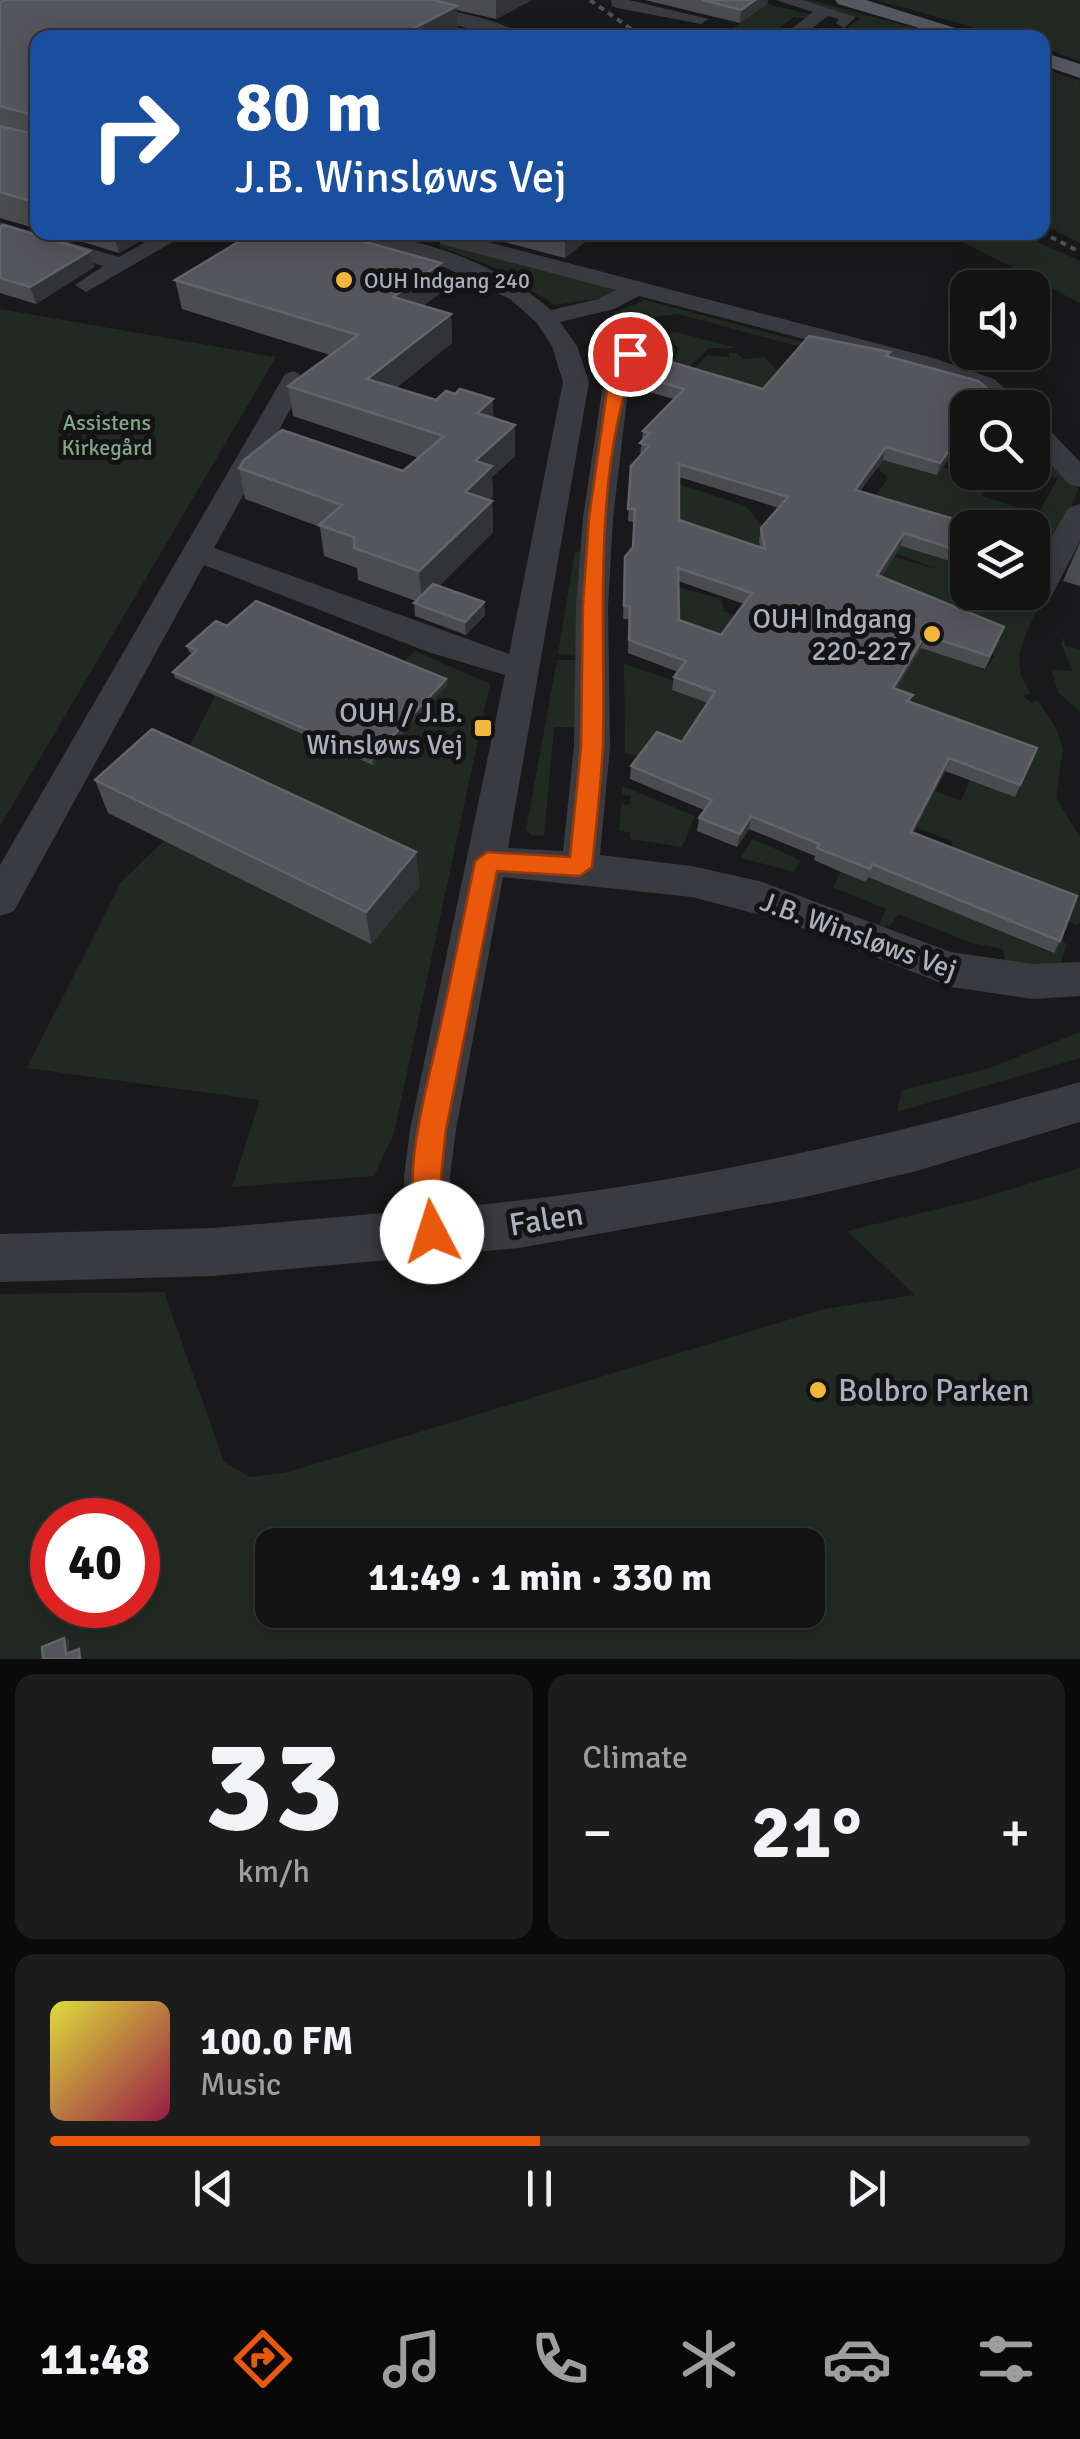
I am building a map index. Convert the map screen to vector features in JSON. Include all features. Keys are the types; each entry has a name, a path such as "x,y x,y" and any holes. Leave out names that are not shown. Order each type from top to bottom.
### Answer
{"main road":[{"path":"845,0 949,30"},
{"path":"1050,61 1080,71"}],"street":[{"path":"365,0 507,30"},
{"path":"621,0 616,3 708,14 685,30"},
{"path":"784,0 848,18 844,23"},
{"path":"799,30 826,11"},
{"path":"0,228 30,237"},
{"path":"40,240 122,265"},
{"path":"86,286 166,240"},
{"path":"430,240 528,300 566,344 576,382 524,669 432,1130 427,1176 432,1232"},
{"path":"432,240 636,288 968,376 992,390"},
{"path":"546,318 606,304 636,288"},
{"path":"580,867 592,747 592,606 598,518 615,391 630,354 642,349"},
{"path":"0,900 294,379"},
{"path":"1050,448 1080,480"},
{"path":"1050,569 1080,513"},
{"path":"194,552 277,580 447,649 524,669"},
{"name":"J.B. Winsløws Vej","path":"487,861 688,880 788,906 900,954 988,980 1026,984 1080,979"},
{"name":"Falen","path":"0,1258 214,1252 519,1225 805,1175 913,1151 1080,1102"}],"green space":[{"path":"791,0 810,0 922,30 845,30 860,18"},
{"path":"877,0 1080,0 1080,61 1050,50 1050,30 982,30"},
{"path":"767,4 813,15 807,19 794,17 776,30 730,30"},
{"path":"1050,70 1080,81 1080,243 1050,228"},
{"path":"959,240 1034,240 1080,261 1080,303 1050,287 1050,270 1017,270"},
{"path":"440,241 617,289 607,297 555,305 492,266 439,247"},
{"path":"645,300 821,347 823,353 678,314 625,320 613,313"},
{"name":"Assistens Kirkegård","path":"0,309 276,357 0,826"},
{"path":"677,332 736,348 709,348 681,374 637,362 652,359 663,365 676,358 678,348 663,334"},
{"path":"729,353 743,359 765,357 778,372 759,395 692,370 707,355 729,357"},
{"path":"863,454 950,469 950,490 985,490 982,496 1026,510 950,510 950,524 867,508 888,478"},
{"path":"1050,456 1078,491 1050,551 1050,510 1040,510 1058,478 1050,475"},
{"path":"660,478 746,506 782,559 678,533"},
{"path":"880,540 950,562 950,610 1037,610 1019,659 1031,693 1023,696 1031,702 1038,701 1056,728 1063,749 1056,798 1080,837 1080,922 1076,925 946,861 953,842 916,827 935,791 961,801 970,780 895,703 876,632 985,669 995,656 874,588 893,557 937,569 893,552"},
{"path":"575,551 583,552 580,655 558,654"},
{"path":"677,587 721,599 724,611 793,638 684,635 684,622 678,621"},
{"path":"1064,637 1065,645 1080,650 1080,712 1058,692 1052,670 1073,671 1061,644"},
{"path":"415,651 490,684 394,1133 374,1176 232,1187 260,1100 27,1068 121,882 164,841 178,769 215,696 324,743"},
{"path":"557,660 581,660 578,727 554,727 544,836 531,835 526,830"},
{"path":"624,664 672,680 677,684 673,690 713,705 725,725 645,758 625,753"},
{"path":"622,786 695,816 682,847 630,839 630,832 619,831 621,804 629,805 631,796 622,795"},
{"path":"752,839 801,860 794,872 741,858"},
{"path":"841,872 865,882 868,877 1053,953 1059,940 1067,944 1058,970 1008,969 1003,949 972,943 898,914 891,925 883,927 879,925 886,909 833,887"},
{"path":"1080,1032 1080,1058 897,1112 902,1090 990,1068"},
{"name":"Bolbro Parken","path":"1080,1168 1080,1659 0,1659 0,1294 164,1292 224,1462 250,1477 288,1472 824,1309 915,1295 847,1231 982,1198"}],"building":[{"path":"433,0 457,6 410,30 30,30 30,114 0,106 0,2"},
{"path":"702,0 755,0 741,10"},
{"path":"0,126 29,133 30,201 0,192"},
{"path":"0,227 30,233 30,240 53,240 90,251 30,287 0,278"},
{"path":"242,240 359,240 441,263 393,297 451,314 367,379 436,400 446,391 455,394 460,389 493,399 477,413 515,425 475,461 492,466 465,492 492,501 419,571 354,548 354,537 319,525 342,505 239,468 244,460 282,430 403,471 444,436 288,386 358,335 175,280"},
{"name":"OUH Indgang 220-227","path":"809,336 890,352 886,356 978,381 989,390 950,390 950,449 940,463 886,447 855,490 950,518 950,548 904,533 877,575 950,605 950,610 962,610 1004,627 989,656 925,635 893,688 913,695 907,701 1037,748 1020,785 949,758 911,832 1077,896 1060,941 872,864 870,869 817,848 819,844 751,816 740,834 699,818 712,800 631,766 657,732 682,742 715,692 674,677 686,661 629,640 630,606 624,606 625,557 633,547 635,509 628,509 631,466 649,446 640,443 650,433 643,431 684,389 646,378 664,360 763,389","holes":["679,464 788,497 761,528 765,549 679,520","678,568 752,593 721,635 679,620"]},
{"path":"433,584 484,602 465,622 414,603"},
{"path":"256,601 446,679 372,758 173,672 197,650 187,646 216,621 227,626"},
{"path":"152,729 416,852 366,912 95,780"},
{"path":"64,1638 66,1654 79,1649 80,1659 43,1659 42,1647"}],"railway":[{"path":"590,0 633,30"},
{"path":"1050,237 1080,252"}],"place":[{"name":"OUH Indgang 240","path":"344,280"},
{"name":"OUH Indgang 220-227","path":"932,634"},
{"name":"OUH / J.B. Winsløws Vej","path":"483,728"},
{"name":"Bolbro Parken","path":"818,1390"}],"route":[{"path":"432,1232 427,1176 432,1130 487,861 580,867 592,747 592,606 598,518 615,391 630,354"}]}
